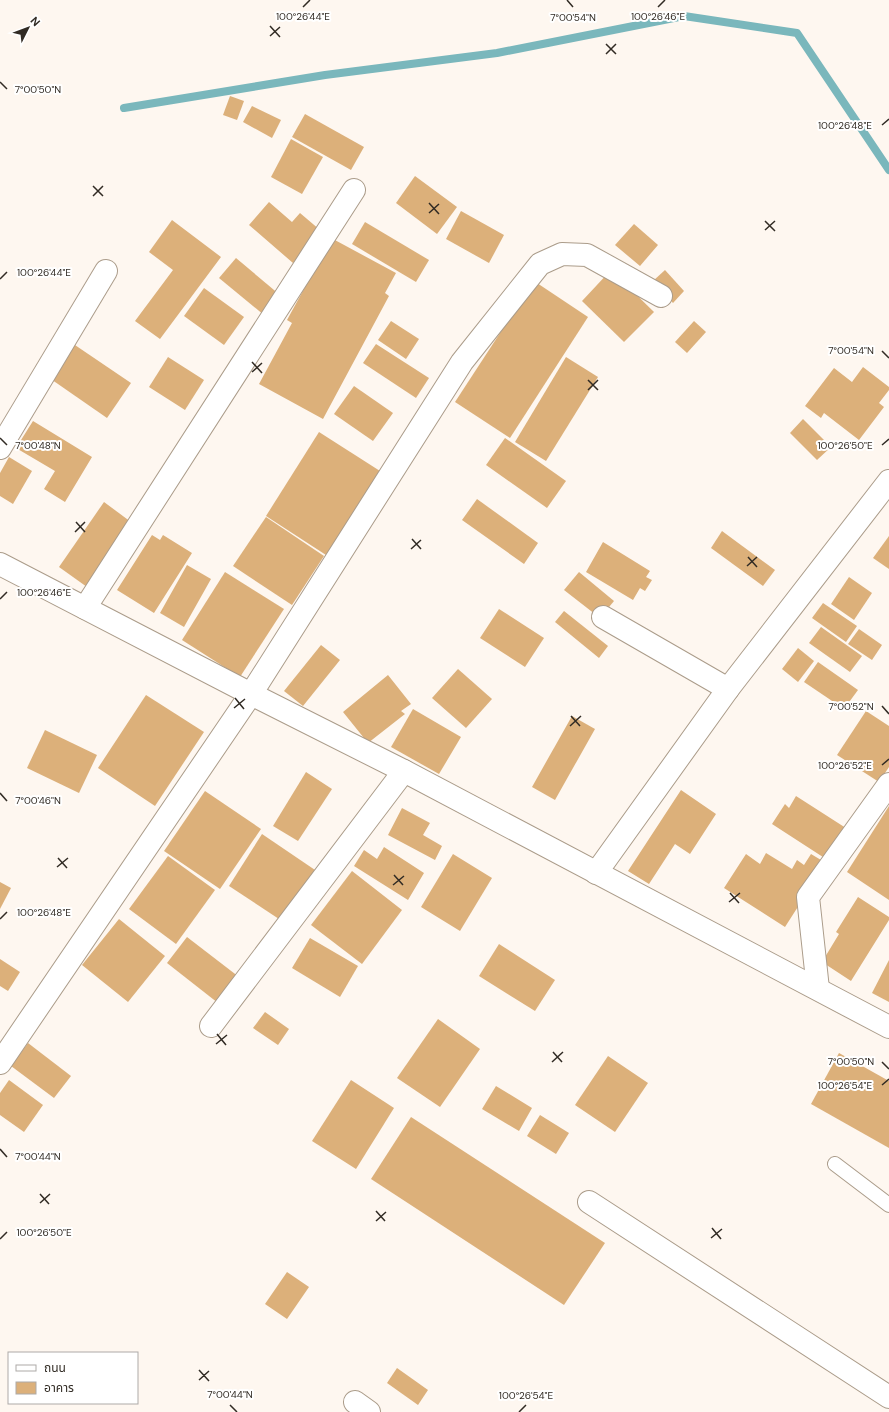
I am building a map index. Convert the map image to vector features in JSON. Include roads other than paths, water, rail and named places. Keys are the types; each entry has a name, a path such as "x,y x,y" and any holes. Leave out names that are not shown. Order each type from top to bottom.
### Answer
{"street":[{"path":"85,608 354,190"},
{"path":"0,1063 251,694 462,362 540,264 562,254 587,255 661,296"},
{"path":"0,448 106,271"},
{"path":"596,873 728,689 889,481"},
{"path":"0,564 251,694 404,771 889,1027"},
{"path":"603,617 728,689"},
{"path":"211,1026 404,771"},
{"path":"818,989 808,897 889,784"},
{"path":"589,1202 889,1397"}],"lane":[{"path":"835,1164 889,1205"}],"waterway":[{"path":"124,108 325,75 497,53 684,16 797,33 889,170"}]}
